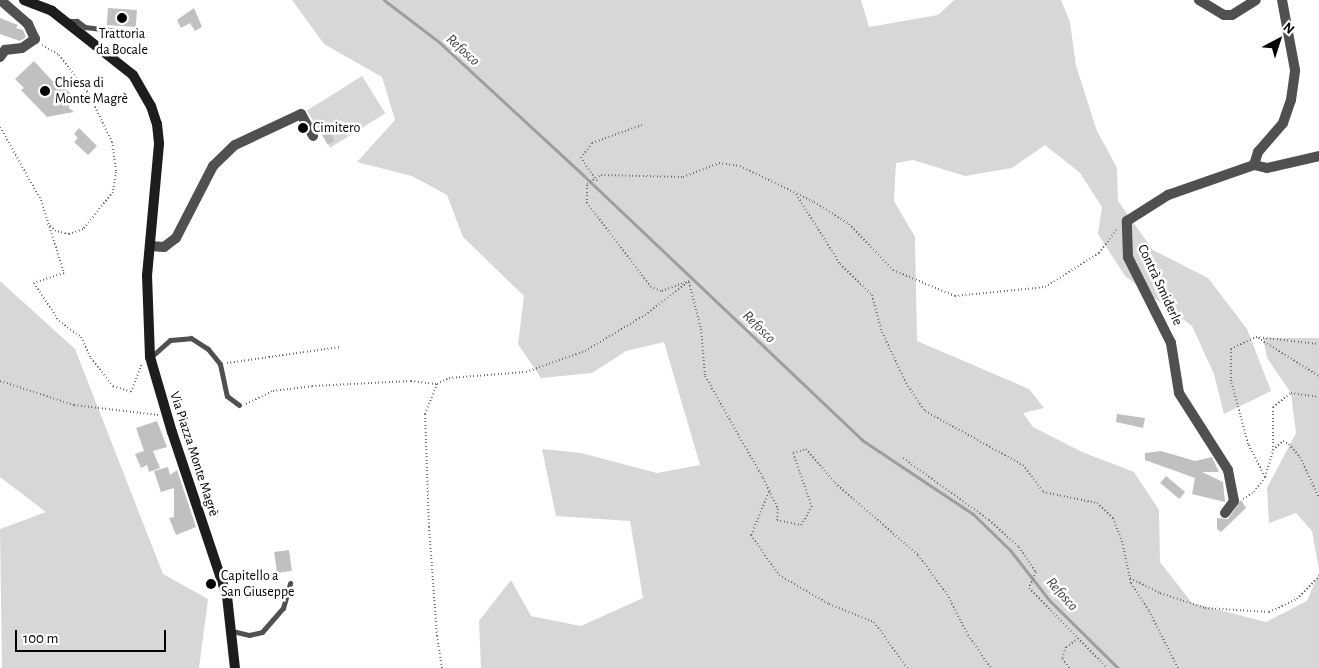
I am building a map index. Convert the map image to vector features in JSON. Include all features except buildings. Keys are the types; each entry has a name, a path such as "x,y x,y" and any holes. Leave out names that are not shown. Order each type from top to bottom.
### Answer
{"street":[{"path":"0,0 28,24 34,33 33,42 22,48 10,48 0,57"},
{"name":"Via Piazza Monte Magrè","path":"24,0 52,11 133,75 151,106 159,144 146,312 150,357 166,414 227,596 235,668"},
{"path":"1199,0 1224,15 1232,15 1256,0"},
{"path":"1282,0 1295,70 1291,100 1283,123 1258,152 1254,165 1267,168 1319,156"},
{"path":"150,246 164,247 176,238 214,166 235,146 300,114 313,136"},
{"name":"Contrà Smiderle","path":"1234,501 1228,470 1180,393 1171,343 1128,256 1125,243 1127,222 1134,214 1168,195 1254,165"},
{"path":"1225,513 1234,501"}],"lane":[{"path":"65,22 120,31"},
{"path":"150,357 170,340 191,338 208,349 220,364 227,396 239,405"},
{"path":"232,631 249,635 262,632 283,608 290,583"}],"path":[{"path":"33,42 59,55 89,94 112,142 116,172 113,192 83,229 69,234 56,231 48,224"},
{"path":"597,181 581,158 592,143 642,125"},
{"path":"0,127 42,200 64,273 34,284 59,321 81,338 91,358 112,386 131,392 142,365 150,357"},
{"path":"689,281 661,291 651,287 587,203 587,184 597,181 602,175 683,177 719,163 740,166 796,194 849,224 893,270 955,296 1045,287 1100,253 1120,224"},
{"path":"796,194 840,264 872,295 882,332 906,383 925,411 1023,465 1043,492 1097,503 1113,518 1122,541 1130,578 1178,668"},
{"path":"239,405 252,403 273,391 312,386 411,381 437,384 449,378 526,372 585,351 645,315 689,281"},
{"path":"689,281 701,329 705,376 744,441 770,491 778,509 777,520 801,525 812,507 793,453 806,449 835,483 918,555 947,594 968,635 991,668"},
{"path":"1265,477 1248,444 1231,381 1231,349 1256,337 1319,344"},
{"path":"1256,337 1319,376"},
{"path":"220,364 340,347"},
{"path":"0,381 90,408 166,414"},
{"path":"437,384 425,414 436,636 442,668"},
{"path":"1234,501 1246,499 1265,477 1273,450 1273,407 1291,393 1319,397"},
{"path":"1273,450 1283,442 1289,444 1300,457 1319,498"},
{"path":"902,458 990,520 1019,547 1036,572 1029,588 1107,668"},
{"path":"770,491 751,534 779,575 829,604 874,622 907,668"},
{"path":"1130,578 1160,593 1206,608 1269,612 1297,599 1319,576"},
{"path":"1070,668 1062,658 1066,647 1078,639"}],"shaded area":[{"path":"292,0 861,0 869,27 938,15 954,0 1061,0 1070,22 1076,66 1097,131 1117,168 1118,201 1153,250 1208,278 1247,329 1271,391 1224,414 1214,374 1192,326 1125,276 1098,234 1102,207 1080,173 1045,145 1012,168 965,176 913,160 896,163 894,201 915,237 917,341 1029,389 1044,408 1023,413 1033,427 1082,452 1134,472 1159,510 1160,562 1192,603 1266,622 1307,601 1319,573 1319,668 481,668 479,621 511,580 531,616 581,626 643,598 630,521 556,516 542,449 581,453 657,473 700,465 664,342 626,351 592,373 541,378 518,344 524,296 463,237 447,195 412,176 357,162 395,120 382,77 324,44"},
{"path":"362,76 385,113 330,148 307,110"},
{"path":"0,281 75,349 163,574 208,599 199,668 2,668 0,529 46,512 0,477"},
{"path":"1263,338 1319,338 1319,570 1312,531 1296,513 1269,523 1267,488 1296,433 1291,393 1267,358"}],"waterway":[{"name":"Refosco","path":"384,0 439,42 583,175 862,440 973,514 1010,550 1049,600 1118,668"}],"place":[{"name":"Trattoria da Bocale","path":"122,18"},
{"name":"Chiesa di Monte Magrè","path":"45,91"},
{"name":"Cimitero","path":"303,128"},
{"name":"Capitello a San Giuseppe","path":"211,584"}]}
